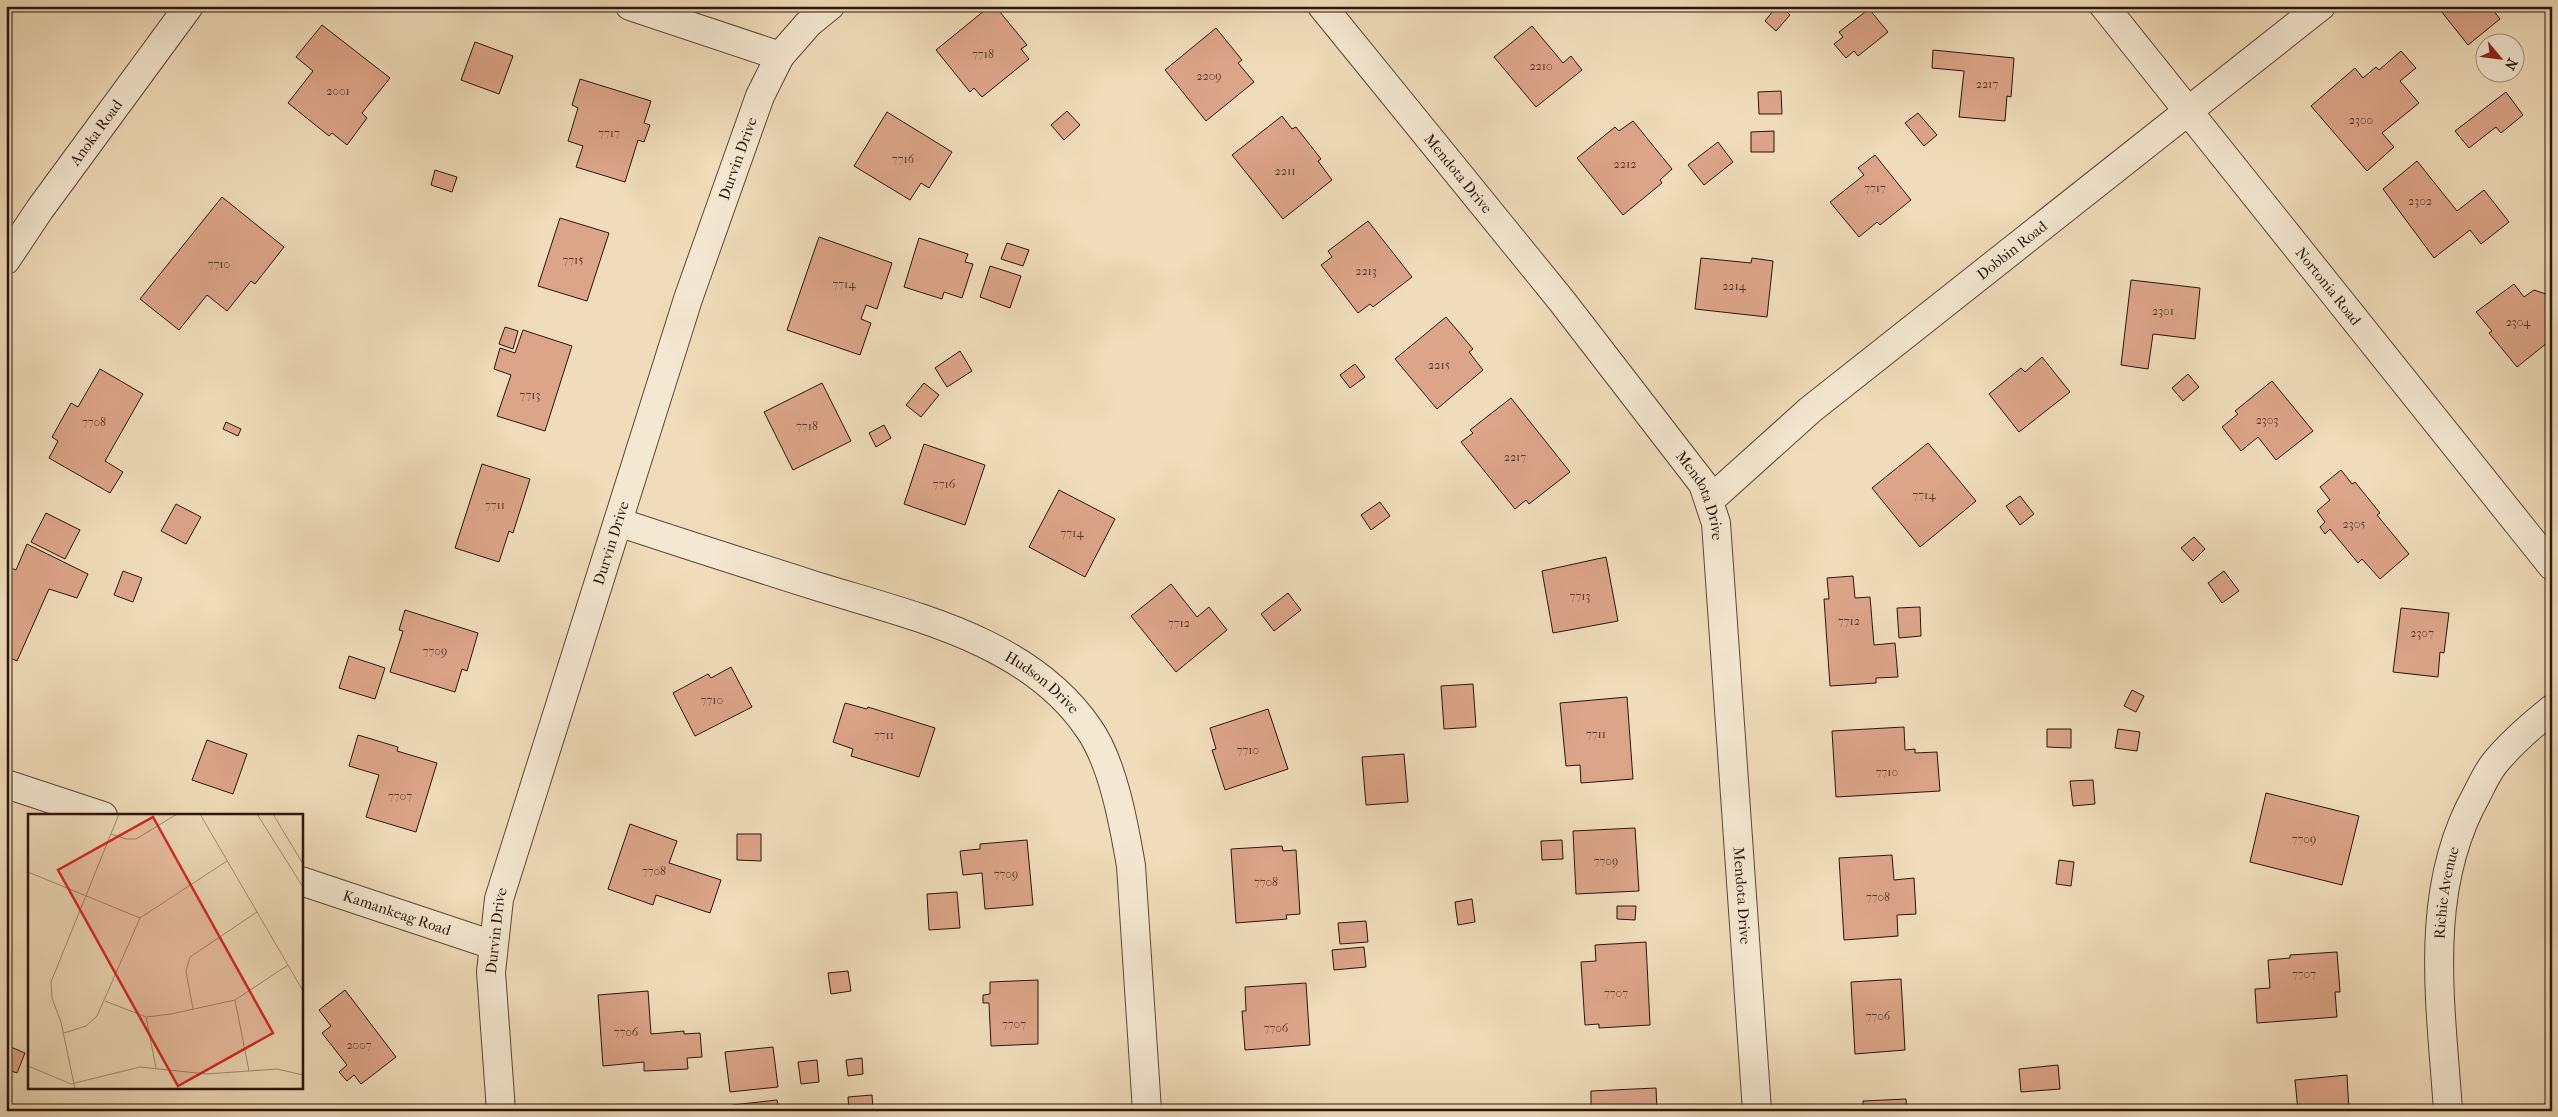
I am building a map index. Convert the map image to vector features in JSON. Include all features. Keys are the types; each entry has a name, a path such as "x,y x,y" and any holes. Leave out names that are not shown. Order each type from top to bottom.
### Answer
{"street":[{"name":"Anoka Road","path":"6,260 46,201 189,6"},
{"path":"630,6 780,56"},
{"name":"Durvin Drive","path":"500,1111 491,972 499,899 688,299 760,96 780,56 808,24 830,6"},
{"name":"Mendota Drive","path":"1322,6 1561,300 1704,484 1716,523 1757,1111"},
{"name":"Nortonia Road","path":"2104,6 2552,566"},
{"name":"Dobbin Road","path":"1710,500 1810,410 2321,6"},
{"name":"Hudson Drive","path":"618,522 936,624 994,648 1035,674 1063,697 1089,729 1103,754 1125,831 1131,866 1147,1111"},
{"name":"Richie Avenue","path":"2448,1111 2438,955 2441,901 2449,858 2464,816 2494,765 2552,709"},
{"path":"6,784 97,814"},
{"name":"Kamankeag Road","path":"302,882 493,945"}],"building":[{"path":"990,6 995,6 1027,45 1021,49 1029,59 982,97 974,88 970,92 936,50"},
{"path":"1777,6 1781,6 1790,15 1776,31 1765,21"},
{"path":"2437,6 2490,6 2500,19 2484,32 2476,32 2476,38 2468,45"},
{"path":"1869,9 1888,32 1858,56 1854,51 1846,58 1834,44 1843,37 1839,32"},
{"path":"322,25 390,78 362,113 367,118 347,145 332,133 329,136 288,103 313,71 296,57"},
{"path":"1532,26 1563,63 1571,56 1582,70 1536,107 1494,57"},
{"path":"1216,28 1242,60 1238,63 1254,82 1206,121 1165,70"},
{"path":"475,42 513,56 499,94 461,80"},
{"path":"1933,50 2014,58 2011,97 2007,96 2005,121 1959,117 1964,71 1932,68"},
{"path":"2401,51 2416,68 2400,81 2419,103 2382,133 2394,147 2367,171 2311,106 2355,68 2363,78 2376,67 2379,70"},
{"path":"580,79 651,101 644,123 650,125 644,142 638,140 625,182 576,167 583,146 568,141 578,108 572,105"},
{"path":"1781,91 1782,114 1759,114 1758,92"},
{"path":"2506,92 2523,115 2501,133 2496,127 2469,148 2455,131"},
{"path":"1067,111 1080,125 1064,140 1051,125"},
{"path":"887,112 952,152 929,188 921,183 910,200 854,166"},
{"path":"1918,113 1937,135 1924,146 1905,123"},
{"path":"1282,116 1292,129 1296,127 1321,159 1318,161 1332,180 1283,219 1232,155"},
{"path":"1633,121 1672,169 1660,180 1662,183 1623,215 1577,158 1615,127 1619,131"},
{"path":"1774,131 1774,152 1751,152 1751,132"},
{"path":"1718,142 1733,162 1704,185 1688,165"},
{"path":"1875,155 1911,200 1880,225 1877,222 1859,237 1830,202 1864,175 1858,168"},
{"path":"2417,161 2457,211 2484,190 2509,222 2481,244 2470,230 2434,258 2383,189"},
{"path":"435,170 457,177 452,192 431,185"},
{"path":"222,197 284,247 255,284 251,281 227,311 207,295 179,330 140,299"},
{"path":"560,218 609,233 587,301 538,286"},
{"path":"1368,221 1412,277 1373,307 1370,304 1358,313 1321,265 1332,257 1328,251"},
{"path":"819,237 892,263 877,309 866,305 861,319 871,323 860,355 787,330"},
{"path":"919,238 968,254 965,262 973,264 962,298 944,292 942,299 904,287"},
{"path":"1007,243 1029,250 1023,266 1001,259"},
{"path":"1701,258 1751,263 1752,258 1773,261 1767,317 1695,309"},
{"path":"990,266 1021,276 1010,308 980,297"},
{"path":"2131,280 2200,288 2195,339 2153,334 2148,369 2121,365"},
{"path":"2514,284 2524,297 2534,290 2552,296 2552,339 2517,367 2489,333 2492,331 2476,312"},
{"path":"1446,317 1473,349 1469,352 1483,370 1437,409 1395,359"},
{"path":"505,327 518,331 513,349 499,344"},
{"path":"523,330 572,346 545,431 497,416 511,375 494,369 500,348 515,353"},
{"path":"960,351 972,371 947,387 935,368"},
{"path":"2042,357 2070,392 2019,432 1989,394 2021,368 2025,372"},
{"path":"1355,364 1365,377 1350,388 1340,375"},
{"path":"100,369 143,394 105,461 123,472 110,493 49,458 58,441 52,437 71,403 78,407"},
{"path":"2188,374 2199,387 2183,401 2172,388"},
{"path":"2272,381 2313,431 2276,460 2258,437 2241,451 2222,427 2238,414 2235,411"},
{"path":"822,383 851,441 793,470 764,412"},
{"path":"924,383 939,395 921,417 906,405"},
{"path":"1511,398 1570,472 1529,504 1526,500 1515,509 1461,442 1473,433 1470,430"},
{"path":"226,422 241,429 238,436 223,429"},
{"path":"884,425 891,438 876,447 869,433"},
{"path":"1928,443 1976,501 1920,547 1872,488"},
{"path":"924,444 985,465 965,525 904,504"},
{"path":"482,464 530,479 513,533 509,531 499,562 455,548"},
{"path":"2341,470 2352,484 2355,482 2380,513 2377,515 2409,554 2380,579 2362,559 2358,563 2330,529 2325,534 2320,527 2325,522 2317,511 2330,500 2320,487"},
{"path":"1059,490 1115,519 1085,577 1029,547"},
{"path":"2020,496 2034,514 2020,525 2006,506"},
{"path":"1380,502 1390,516 1371,530 1361,515"},
{"path":"176,504 201,517 186,544 161,531"},
{"path":"46,513 80,530 65,559 31,542"},
{"path":"2194,537 2205,549 2193,561 2181,548"},
{"path":"27,544 88,574 77,598 49,589 17,661 6,656 6,566 16,570"},
{"path":"1606,557 1618,621 1553,633 1542,571"},
{"path":"123,571 142,578 133,602 114,595"},
{"path":"2224,571 2239,591 2222,603 2208,583"},
{"path":"1853,576 1855,598 1870,597 1874,645 1895,643 1898,677 1876,678 1876,683 1830,686 1824,599 1829,599 1827,578"},
{"path":"1171,584 1197,617 1209,607 1227,630 1176,672 1131,616"},
{"path":"1288,593 1301,610 1274,631 1261,614"},
{"path":"1920,607 1921,636 1899,638 1897,608"},
{"path":"2401,608 2449,613 2444,653 2440,652 2438,677 2393,672"},
{"path":"405,610 478,633 467,671 462,669 455,692 390,672 403,631 399,630"},
{"path":"349,656 385,668 375,699 339,688"},
{"path":"731,667 752,707 695,736 673,693 708,674 711,678"},
{"path":"1473,684 1476,727 1444,729 1441,686"},
{"path":"2132,690 2144,696 2136,712 2124,706"},
{"path":"1627,697 1633,779 1581,783 1580,765 1566,766 1560,703"},
{"path":"845,703 867,709 868,707 935,728 919,777 851,756 853,749 833,742"},
{"path":"1268,709 1288,769 1225,790 1212,750 1216,749 1210,728"},
{"path":"1904,727 1905,750 1915,749 1915,753 1937,752 1940,791 1836,797 1832,731"},
{"path":"2047,729 2071,729 2071,748 2047,747"},
{"path":"2118,729 2140,732 2137,751 2115,748"},
{"path":"358,735 398,747 397,751 437,763 416,832 366,817 379,775 349,766"},
{"path":"207,740 247,754 233,794 192,780"},
{"path":"1404,754 1408,802 1366,805 1362,757"},
{"path":"2093,780 2095,804 2073,806 2070,781"},
{"path":"2266,793 2359,816 2342,885 2250,862"},
{"path":"630,824 677,841 669,863 721,880 710,913 656,895 653,905 608,889"},
{"path":"1635,828 1639,891 1576,894 1573,831"},
{"path":"737,834 761,834 761,861 737,860"},
{"path":"1027,840 1033,905 985,909 982,873 963,875 960,851 980,849 980,844"},
{"path":"1562,840 1563,859 1542,860 1541,841"},
{"path":"1282,846 1283,851 1296,850 1300,914 1286,915 1287,919 1236,923 1231,849"},
{"path":"1892,855 1894,880 1914,878 1916,914 1897,915 1898,936 1844,940 1839,858"},
{"path":"2059,860 2074,862 2071,886 2056,884"},
{"path":"957,892 960,928 929,930 927,894"},
{"path":"1472,899 1475,922 1458,925 1455,902"},
{"path":"1617,906 1636,906 1635,920 1617,919"},
{"path":"1366,921 1368,942 1340,944 1338,923"},
{"path":"1646,942 1650,1025 1599,1028 1599,1024 1585,1025 1581,962 1596,961 1595,945"},
{"path":"1364,947 1366,967 1334,970 1332,950"},
{"path":"2337,952 2340,992 2335,992 2337,1017 2257,1023 2255,989 2270,988 2268,960 2290,958 2290,955"},
{"path":"848,971 851,991 831,994 828,973"},
{"path":"1901,979 1905,1050 1855,1054 1851,982"},
{"path":"1038,980 1038,1044 991,1046 989,1003 983,1003 983,995 990,994 990,982"},
{"path":"1306,983 1310,1045 1245,1050 1242,1011 1246,1011 1245,987"},
{"path":"345,990 396,1057 361,1084 354,1075 347,1081 339,1072 347,1065 322,1033 331,1026 319,1010"},
{"path":"648,991 651,1034 684,1031 684,1034 700,1033 702,1057 687,1058 688,1069 644,1071 644,1062 603,1066 598,995"},
{"path":"2552,1032 2552,1106 2550,1106 2546,1033"},
{"path":"6,1045 25,1053 17,1073 6,1069"},
{"path":"773,1047 778,1087 730,1092 725,1052"},
{"path":"862,1058 863,1074 848,1076 846,1060"},
{"path":"817,1060 819,1082 801,1084 798,1062"},
{"path":"2058,1065 2060,1089 2021,1092 2019,1069"},
{"path":"2347,1075 2349,1111 2298,1111 2295,1080"},
{"path":"1656,1088 1657,1111 1591,1111 1591,1091"},
{"path":"872,1095 873,1111 849,1111 848,1097"},
{"path":"1906,1099 1907,1111 1863,1111 1863,1101"},
{"path":"777,1100 779,1111 733,1111 732,1105"},
{"path":"1049,1107 1049,1111 976,1111 976,1110"}]}
